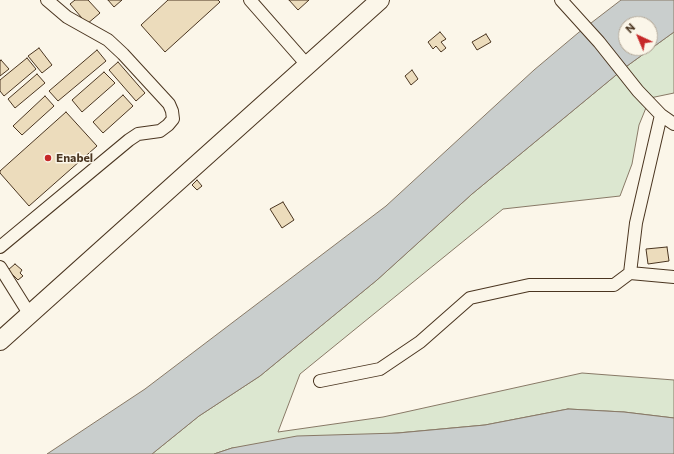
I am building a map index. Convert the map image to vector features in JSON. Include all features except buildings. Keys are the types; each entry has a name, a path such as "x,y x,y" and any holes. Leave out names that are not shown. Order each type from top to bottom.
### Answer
{"highway":[{"path":"0,341 380,0"}],"street":[{"path":"0,247 129,140 138,134 160,131 168,125 172,119 172,111 168,104 123,54 108,40 67,17 46,0"},
{"path":"250,0 308,66"},
{"path":"561,0 599,42 638,90 661,114 674,124"},
{"path":"630,273 636,223 661,114"},
{"path":"0,267 30,315"},
{"path":"320,381 380,369 420,342 470,298 529,285 614,285 630,273 674,276"}],"green space":[{"path":"674,32 674,93 650,98 639,125 632,164 620,196 503,209 300,374 278,432 383,417 582,373 674,380 674,418 624,412 568,409 485,425 232,448 214,454 152,454 199,416 260,376 377,280 472,194 627,66 641,56 658,56 658,44"}],"shaded area":[{"path":"621,0 674,0 674,32 658,44 658,16 618,16 618,56 641,56 472,194 377,280 260,376 199,416 152,454 47,454 145,389 386,206 534,70 578,33"},
{"path":"568,409 624,412 674,418 674,454 214,454 232,448 297,436 398,433 485,425"}],"place":[{"name":"Enabel","path":"48,158"}]}
